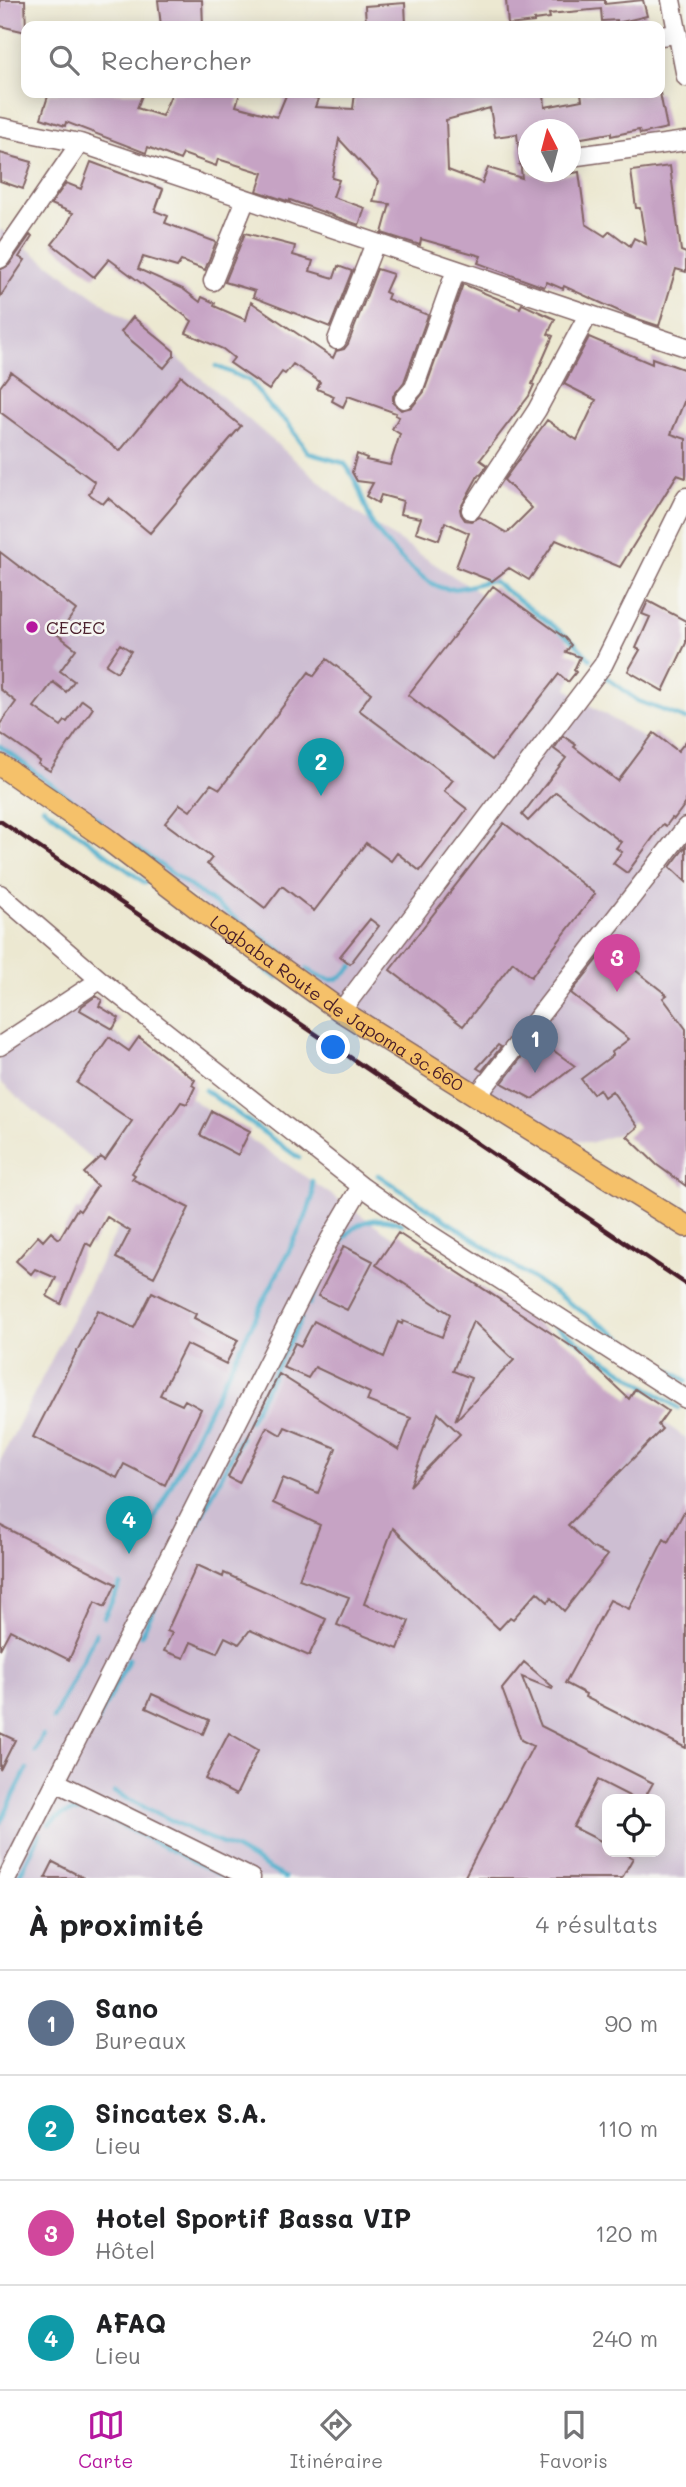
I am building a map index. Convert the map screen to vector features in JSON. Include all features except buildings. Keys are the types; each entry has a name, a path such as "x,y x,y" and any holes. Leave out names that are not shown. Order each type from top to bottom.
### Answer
{"main road":[{"name":"Logbaba Route de Japoma 3c.660","path":"0,765 107,839 200,910 341,1011 686,1226"}],"street":[{"path":"671,0 669,35 686,77"},
{"path":"0,127 80,143 686,348"},
{"path":"581,155 686,141"},
{"path":"0,259 80,143"},
{"path":"213,281 246,199"},
{"path":"337,340 375,243"},
{"path":"404,399 414,388 419,376 456,270"},
{"path":"471,510 537,410 588,315"},
{"path":"341,1011 603,665 686,497"},
{"path":"477,1096 686,827"},
{"path":"0,894 100,980 361,1186 426,1232 686,1399"},
{"path":"0,1046 100,980"},
{"path":"7,1878 318,1262 361,1186"},
{"path":"56,1782 251,1878"}],"shaded area":[{"path":"0,229 171,352 355,512 476,591 577,668 567,688 580,699 686,764 686,1077 618,1134 590,1143 561,1137 270,956 0,752"},
{"path":"78,1002 186,1095 686,1438 686,1878 0,1878 0,1461 135,1195 0,1082 0,1041"}],"waterway":[{"path":"216,366 250,381 270,407 288,423 308,453 344,463 357,484 377,531 417,573 440,587 449,589 492,580 573,641 590,659"},
{"path":"603,675 638,701 686,719"},
{"path":"0,746 100,821"},
{"path":"43,807 145,883"},
{"path":"132,845 283,952"},
{"path":"307,969 331,980 341,977 353,966"},
{"path":"261,967 277,978"},
{"path":"205,1090 299,1158"},
{"path":"378,1175 686,1381"},
{"path":"145,1537 305,1219 313,1196 312,1181"},
{"path":"309,1304 332,1255 353,1229 366,1222 382,1219 402,1224"},
{"path":"504,1292 678,1408"},
{"path":"249,1421 301,1319"},
{"path":"196,1527 241,1437"},
{"path":"141,1635 186,1545"},
{"path":"104,1617 120,1585"},
{"path":"53,1719 96,1633"},
{"path":"93,1730 129,1659"},
{"path":"35,1752 43,1735"},
{"path":"0,1823 27,1769"},
{"path":"114,1792 237,1850 285,1878"},
{"path":"49,1824 70,1812 94,1812 227,1878"},
{"path":"18,1878 40,1834"}],"railway":[{"path":"0,821 686,1284"}],"place":[{"name":"CECEC","path":"32,627"},
{"name":"Sincatex S.A.","path":"321,796"},
{"name":"Hotel Sportif Bassa VIP","path":"617,992"},
{"name":"Sano","path":"535,1073"},
{"name":"AFAQ","path":"129,1554"}]}
